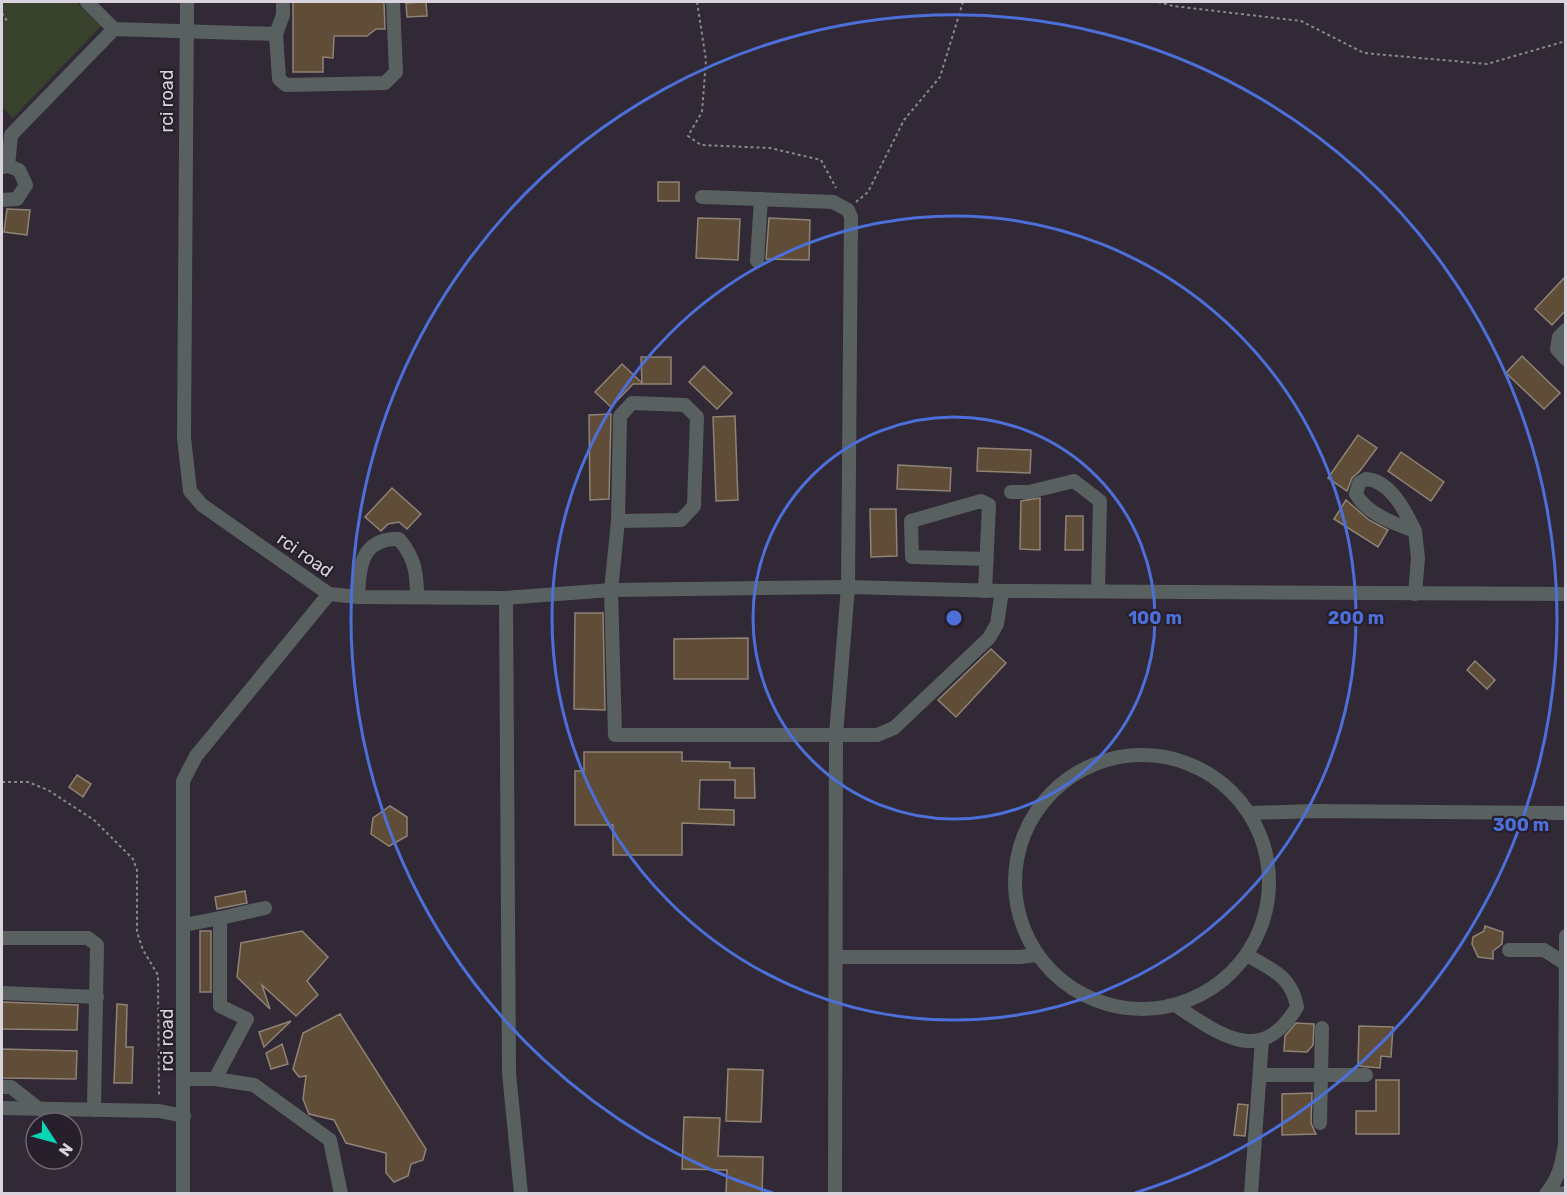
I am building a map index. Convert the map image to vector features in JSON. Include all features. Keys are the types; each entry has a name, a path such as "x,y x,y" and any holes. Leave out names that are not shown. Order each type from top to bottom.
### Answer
{"street":[{"path":"87,2 114,29 276,34"},
{"name":"rci road","path":"183,1194 185,1079 183,781 196,756 329,594 202,505 190,492 184,438 187,2"},
{"path":"284,2 283,15 276,34 279,80 286,85 385,83 396,72 393,2"},
{"path":"2,200 17,199 26,185 19,170 5,167 6,130 114,29"},
{"path":"702,196 833,202 848,210 852,227 848,587 837,735 835,1194"},
{"path":"757,261 761,199"},
{"path":"1566,330 1559,337 1557,349 1566,359"},
{"path":"618,521 681,520 694,506 697,417 685,405 632,403 620,416 618,521 611,590 615,735 877,735 894,728 989,638 997,624 1002,591"},
{"path":"1011,492 1029,492 1074,481 1100,501 1098,591"},
{"path":"985,591 987,559 990,506 981,501 911,521 912,557 987,559"},
{"path":"1414,531 1418,558 1415,594"},
{"path":"358,597 359,570 368,549 384,539 399,539 409,551 417,572 417,597"},
{"path":"329,594 358,597 507,598 611,590 848,587 985,591 1566,594"},
{"path":"507,598 509,1073 521,1194"},
{"path":"1144,754 1169,756 1194,764 1216,776 1235,793 1251,813 1266,847 1270,884 1264,921 1247,955 1223,981 1192,1000 1175,1005 1131,1009 1108,1005 1068,986 1037,955 1025,933 1018,908 1015,883 1017,858 1025,833 1036,811 1053,791 1072,775 1095,763 1119,756 1144,754"},
{"path":"1251,813 1566,813"},
{"path":"184,925 265,908"},
{"path":"215,1079 248,1019 220,1006 219,918"},
{"path":"2,938 88,938 97,945 94,1110"},
{"path":"1546,1194 1556,1181 1565,1144 1565,941"},
{"path":"1509,950 1544,950 1564,963"},
{"path":"837,957 1020,957 1037,955"},
{"path":"1175,1005 1232,1039 1262,1040 1277,1034 1297,1007 1295,994 1290,983 1247,955"},
{"path":"2,993 97,997"},
{"path":"1320,1123 1322,1028"},
{"path":"1251,1194 1262,1040"},
{"path":"1261,1075 1366,1075"},
{"path":"185,1079 215,1079 255,1085 330,1140 341,1194"},
{"path":"2,1087 11,1087 39,1109"},
{"path":"2,1108 159,1112 184,1116"},
{"path":"1560,1194 1566,1192"}],"path":[{"path":"697,2 706,60 702,112 688,136 700,145 770,148 821,160 837,190"},
{"path":"848,210 868,192 904,120 940,77 963,2"},
{"path":"1158,2 1173,6 1301,21 1364,53 1486,64 1566,41"},
{"path":"2,13 7,21"},
{"path":"2,782 28,782 48,790 94,820 133,859 136,870 137,932 143,950 158,975 159,1112"}],"green space":[{"path":"2,2 76,2 101,26 13,118 2,107"}],"building":[{"path":"293,2 384,2 385,29 376,29 367,36 334,36 333,58 323,57 323,72 293,72"},
{"path":"426,2 427,16 407,17 406,3"},
{"path":"658,182 679,182 679,201 658,201"},
{"path":"7,209 30,210 27,235 4,232"},
{"path":"698,218 740,219 738,260 696,258"},
{"path":"769,218 810,220 809,260 766,259"},
{"path":"1566,276 1566,310 1552,325 1535,309"},
{"path":"1522,356 1560,393 1544,409 1506,373"},
{"path":"641,357 671,357 671,384 633,384 611,407 595,392 622,364 642,383"},
{"path":"704,366 732,393 717,409 689,382"},
{"path":"611,414 609,499 590,500 589,415"},
{"path":"735,416 738,500 716,501 713,417"},
{"path":"1358,435 1377,448 1352,478 1347,491 1328,478"},
{"path":"978,448 1031,450 1030,473 977,471"},
{"path":"1401,452 1444,482 1431,501 1388,471"},
{"path":"898,465 951,468 950,491 897,489"},
{"path":"392,488 421,514 407,529 399,522 388,524 381,531 365,517"},
{"path":"1040,498 1040,550 1020,549 1021,501"},
{"path":"1346,500 1369,520 1388,530 1378,547 1334,519"},
{"path":"870,509 896,509 897,556 871,557"},
{"path":"1066,516 1083,516 1083,550 1065,550"},
{"path":"575,613 603,613 605,710 574,709"},
{"path":"748,638 748,679 674,679 674,639"},
{"path":"991,649 1006,663 956,717 938,700"},
{"path":"1475,661 1495,680 1487,689 1467,670"},
{"path":"584,752 682,752 682,761 730,762 730,768 754,768 755,798 735,798 735,780 700,780 699,809 734,810 734,825 682,823 682,855 613,855 613,825 575,825 575,771 584,771"},
{"path":"77,775 91,784 83,797 69,787"},
{"path":"390,806 407,817 407,836 389,846 371,834 373,818"},
{"path":"245,891 247,903 217,909 215,897"},
{"path":"1485,926 1503,932 1502,944 1493,951 1493,959 1478,957 1472,944 1473,937 1484,931"},
{"path":"200,931 211,931 211,992 200,992"},
{"path":"302,931 328,957 307,981 318,995 296,1016 262,985 270,1009 237,977 241,943"},
{"path":"2,1002 78,1005 77,1030 2,1029"},
{"path":"117,1004 127,1005 126,1047 133,1047 132,1083 114,1083"},
{"path":"340,1014 426,1149 423,1160 411,1164 408,1176 394,1182 386,1173 386,1153 346,1143 334,1120 309,1114 303,1099 306,1076 299,1077 293,1069 303,1033"},
{"path":"291,1021 264,1047 259,1032"},
{"path":"1296,1023 1314,1024 1313,1045 1307,1052 1284,1051 1285,1036"},
{"path":"1359,1026 1393,1027 1391,1057 1381,1056 1380,1068 1358,1066"},
{"path":"282,1044 288,1064 271,1069 266,1053"},
{"path":"2,1049 77,1051 76,1079 2,1078"},
{"path":"728,1069 763,1070 761,1122 726,1121"},
{"path":"1376,1080 1399,1080 1399,1134 1356,1134 1356,1111 1376,1111"},
{"path":"1312,1093 1311,1123 1316,1134 1282,1135 1282,1094"},
{"path":"1238,1104 1248,1105 1245,1136 1234,1135"},
{"path":"684,1117 720,1118 718,1156 763,1157 762,1194 726,1194 727,1170 682,1169"}]}
